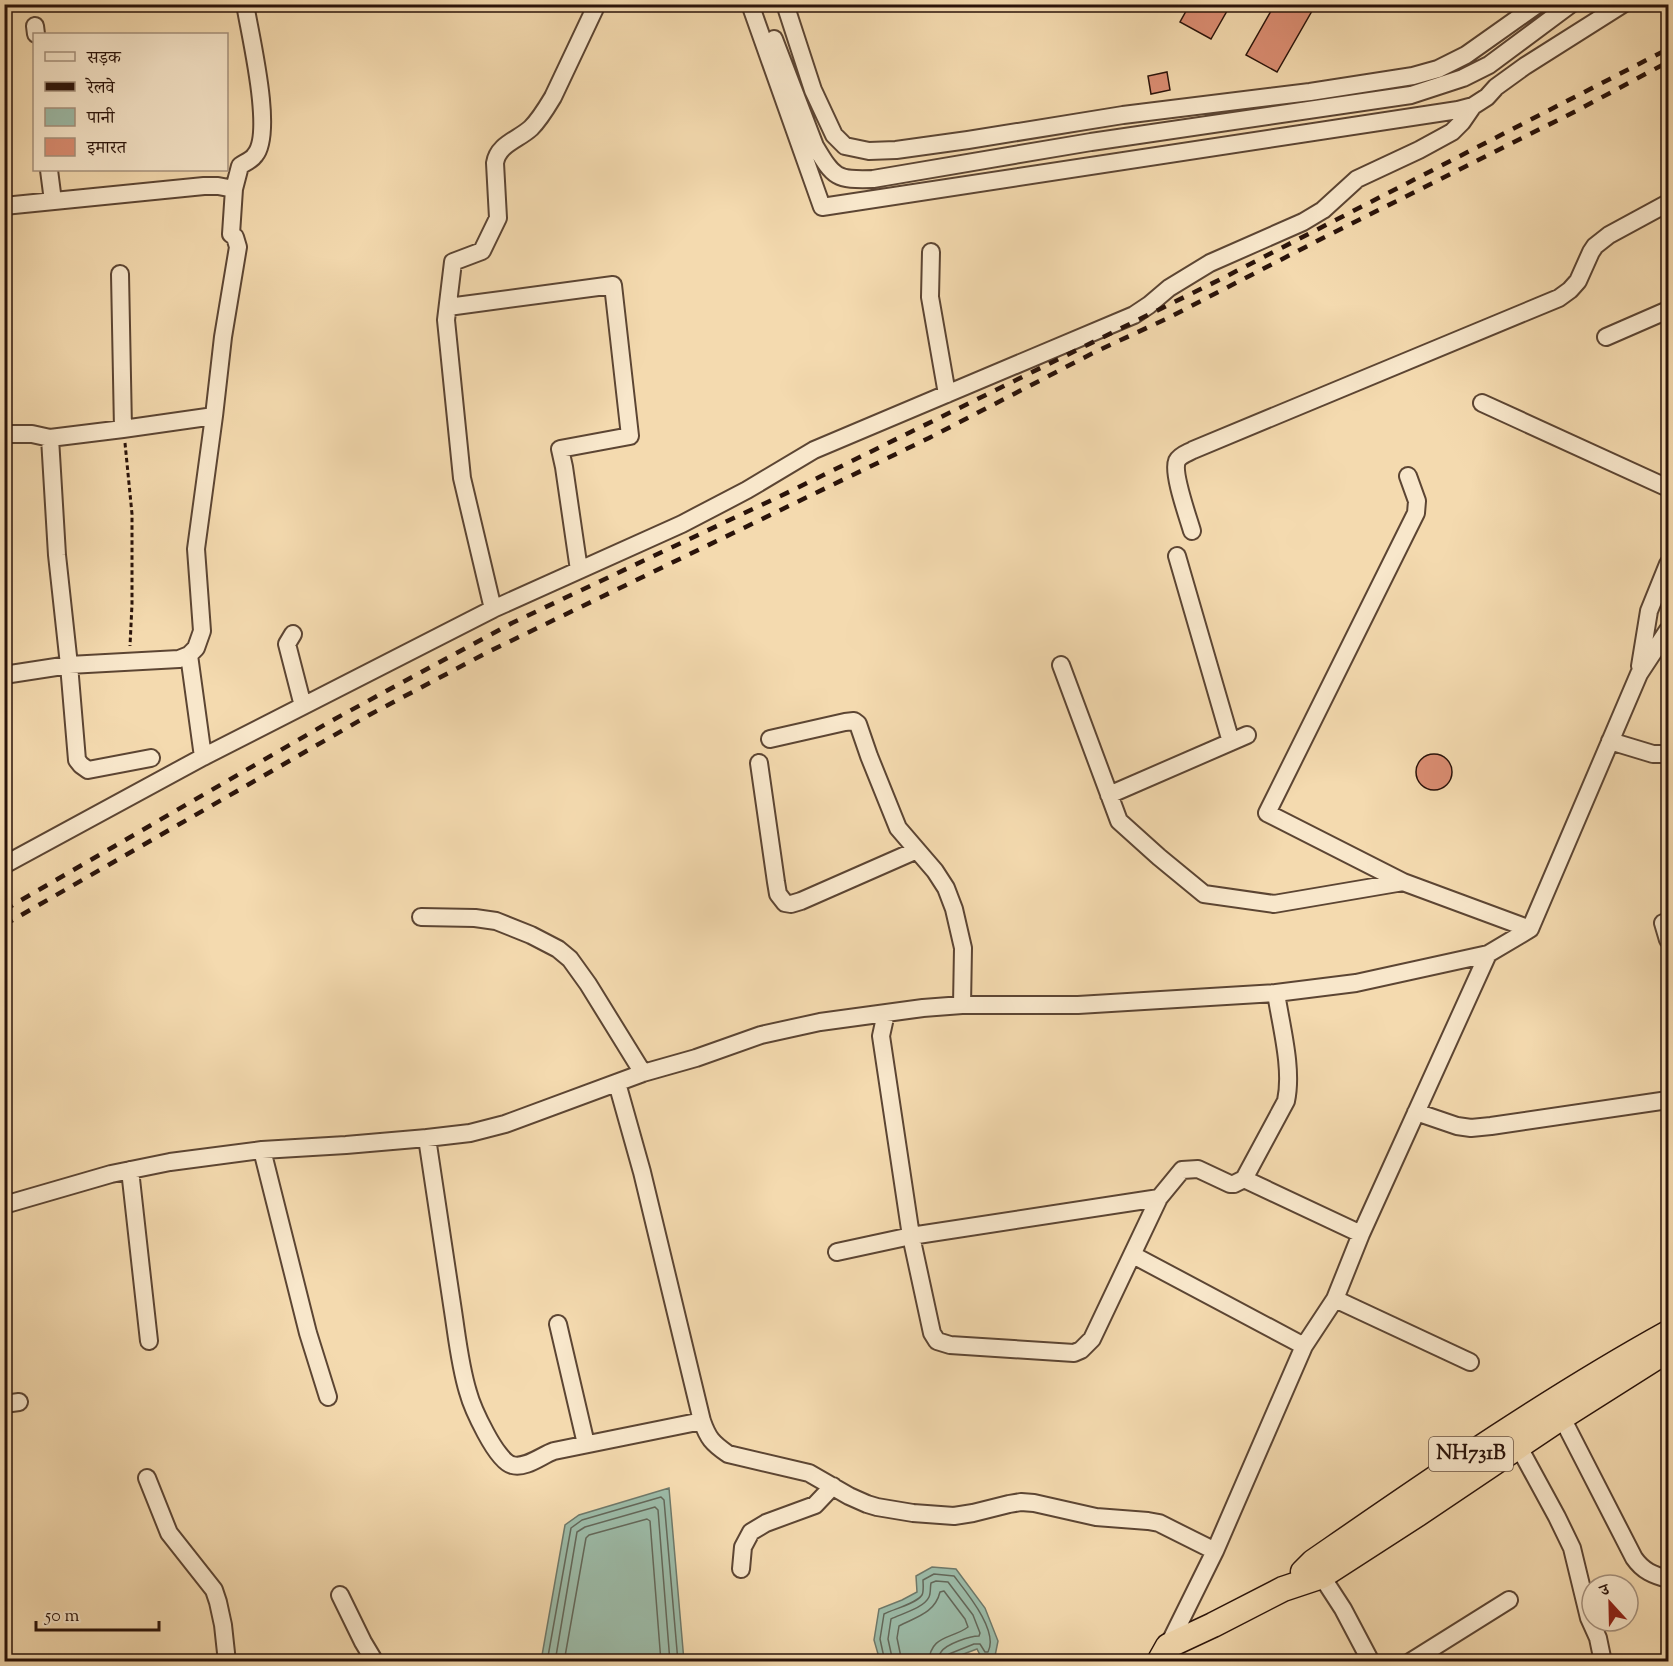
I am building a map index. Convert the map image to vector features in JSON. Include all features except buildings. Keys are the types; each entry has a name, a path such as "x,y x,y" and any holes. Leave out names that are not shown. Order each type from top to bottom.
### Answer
{"highway":[{"name":"NH731B","path":"1164,1654 1318,1569 1414,1492 1514,1438 1558,1409 1624,1357 1668,1333"},
{"name":"NH731B","path":"1558,1409 1668,1350"}],"street":[{"path":"4,675 69,666 179,659 189,655 196,648 202,631 196,549 223,338 238,247 235,237 231,234 234,189 240,166 255,156 262,140 263,111 245,4"},
{"path":"493,609 462,478 446,320 453,262 482,251 498,218 496,156 500,150 531,128 554,97 597,4"},
{"path":"750,4 822,207 1444,114 1473,106 1525,66 1623,4"},
{"path":"762,4 815,146 829,168 838,176 846,179 873,178 1137,135 1411,95 1463,78 1489,65 1571,4"},
{"path":"785,4 813,90 834,135 845,146 869,151 968,141 1123,115 1310,92 1413,76 1438,69 1466,55 1538,4"},
{"path":"4,866 203,757 493,609 682,524 747,490 814,450 1134,315 1168,288 1210,263 1303,222 1323,210 1357,179 1452,132 1473,106"},
{"path":"49,171 52,201"},
{"path":"4,206 204,186 234,189"},
{"path":"1192,531 1178,479 1176,462 1180,457 1559,298 1578,281 1595,246 1609,235 1668,203"},
{"path":"931,252 930,297 947,394"},
{"path":"120,274 123,429"},
{"path":"448,307 613,285 630,436 560,450 579,570"},
{"path":"1606,338 1668,310"},
{"path":"1482,403 1668,488"},
{"path":"4,434 32,434 50,438 214,416"},
{"path":"50,438 57,555 78,760 88,770 151,758"},
{"path":"1408,476 1417,501 1416,513 1267,813 1403,882 1530,929"},
{"path":"1177,556 1231,742"},
{"path":"1639,674 1649,611 1668,564"},
{"path":"4,1205 111,1174 170,1162 262,1150 454,1136 487,1129 643,1073 761,1035 820,1022 962,1005 1078,1005 1276,993 1356,983 1488,954 1530,929 1639,674 1668,630"},
{"path":"293,634 287,644 303,706"},
{"path":"189,655 203,757"},
{"path":"1061,665 1119,821 1204,894 1274,904 1403,882"},
{"path":"770,739 845,722 854,721 858,724 898,828 935,871 946,888 954,909 963,948 962,1005"},
{"path":"1109,795 1247,735"},
{"path":"1610,741 1653,754 1668,754"},
{"path":"759,763 778,894 785,903 801,901 917,850"},
{"path":"421,917 476,918 495,921 531,934 558,949 570,959 588,984 643,1073"},
{"path":"1663,923 1668,940"},
{"path":"1164,1654 1215,1551 1304,1346 1335,1299 1361,1234 1488,954"},
{"path":"886,1013 881,1036 911,1236 932,1333 938,1341 950,1345 1074,1353 1081,1350 1092,1339 1159,1198 1182,1170 1198,1169 1230,1184 1245,1179 1286,1101 1289,1088 1289,1073 1276,993"},
{"path":"617,1083 642,1172 702,1421 711,1442 728,1454 809,1473 867,1504 913,1514 954,1516 1021,1502 1034,1503 1096,1517 1148,1521 1166,1526 1215,1551"},
{"path":"1416,1112 1457,1126 1471,1128 1668,1100"},
{"path":"428,1138 464,1376 476,1416 499,1454 511,1465 527,1464 543,1454 554,1451 702,1421"},
{"path":"262,1150 308,1333 328,1396"},
{"path":"130,1170 149,1341"},
{"path":"1245,1179 1361,1234"},
{"path":"837,1252 911,1236 1159,1198"},
{"path":"1133,1255 1304,1346"},
{"path":"1335,1299 1470,1362"},
{"path":"558,1324 586,1444"},
{"path":"1558,1409 1639,1566 1647,1572 1668,1579"},
{"path":"1514,1438 1572,1548 1589,1618 1598,1638 1603,1662"},
{"path":"147,1478 169,1533 214,1590 223,1624 227,1662"},
{"path":"741,1569 743,1547 751,1532 766,1523 815,1505 833,1486"},
{"path":"1318,1569 1371,1662"},
{"path":"340,1595 375,1662"},
{"path":"1410,1662 1509,1600"}],"path":[{"path":"123,429 132,514 132,604 129,661"}],"water":[{"path":"669,1488 684,1661 541,1661 565,1525 579,1515"},
{"path":"932,1567 956,1569 985,1608 998,1641 994,1661 983,1661 977,1649 945,1661 880,1661 874,1640 879,1609 917,1592 916,1576"}],"railway":[{"path":"4,910 331,721 512,623 793,490 1221,279 1668,49"},
{"path":"4,925 371,714 488,652 929,438 1093,353 1168,318 1578,110 1668,62"}]}
